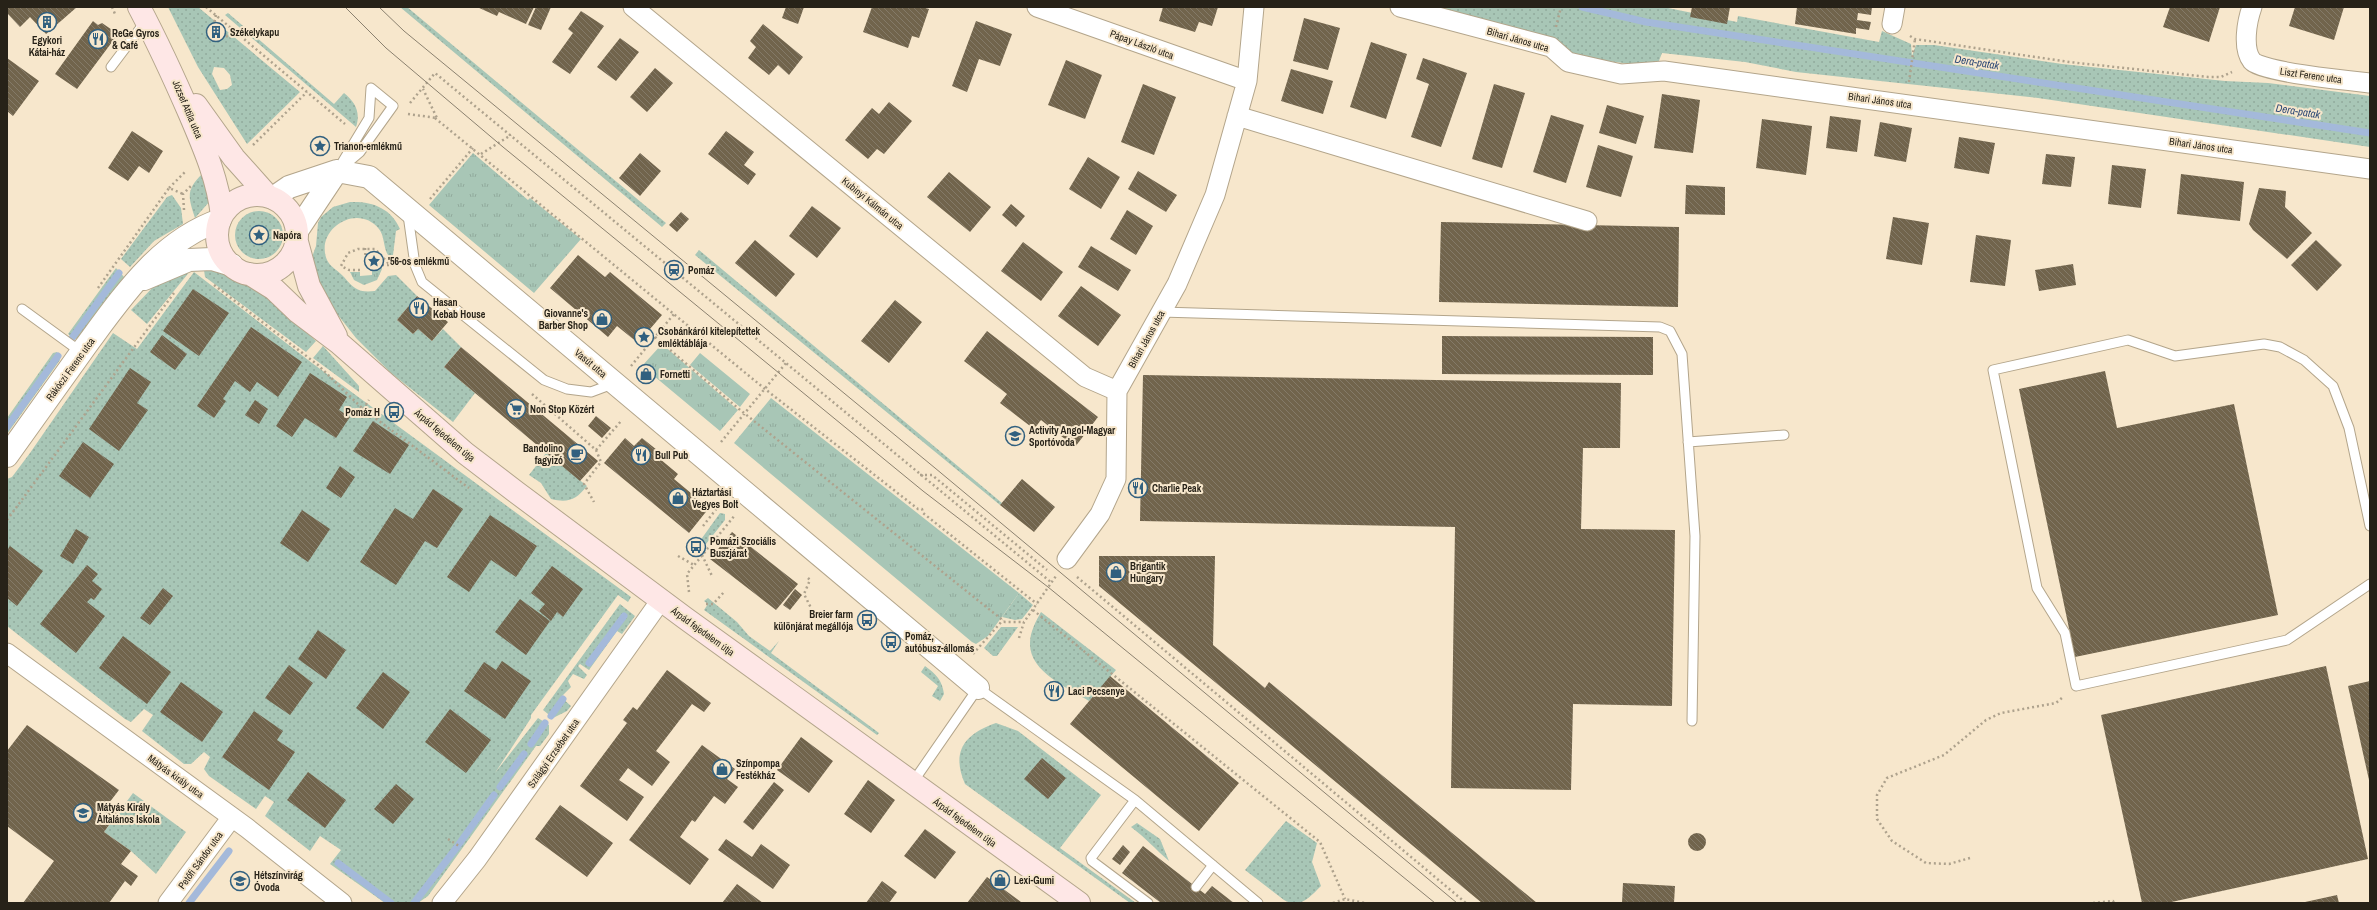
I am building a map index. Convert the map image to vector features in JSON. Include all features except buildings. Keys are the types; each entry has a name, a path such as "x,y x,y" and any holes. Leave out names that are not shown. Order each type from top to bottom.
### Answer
{"main road":[{"name":"József Attila utca","path":"142,14 169,65 212,168 220,198 221,218"},
{"path":"169,65 221,141 271,197 285,206 293,217 297,237 292,254 280,267 263,274 241,270 224,256 219,245 218,232 221,218 231,205 242,198 255,195 271,197"},
{"name":"Árpád fejedelem útja","path":"297,237 309,286 340,343"},
{"name":"Árpád fejedelem útja","path":"241,270 274,289 298,312 340,343 465,453 661,600 912,784 1079,903"}],"street":[{"name":"Kubinyi Kálmán utca","path":"633,7 1086,377 1117,391"},
{"name":"Pápay László utca","path":"1037,7 1247,81"},
{"name":"Bihari János utca","path":"1065,562 1100,514 1116,479 1117,391 1177,284 1215,195 1247,81 1254,7"},
{"name":"Bihari János utca","path":"1400,7 1551,47 1568,62 1621,74 1664,71 2370,169"},
{"path":"2252,7 2248,18 2247,51 2253,62"},
{"name":"Liszt Ferenc utca","path":"2253,62 2269,68 2370,83"},
{"path":"1237,116 1587,221"},
{"path":"271,197 289,187 337,171"},
{"path":"297,237 337,171"},
{"name":"Vasút utca","path":"337,171 369,177 417,208 615,383"},
{"name":"Rákóczi Ferenc utca","path":"7,456 81,352 134,283 169,248 182,238 221,218"},
{"name":"Rákóczi Ferenc utca","path":"134,283 189,260 212,259 241,270"},
{"path":"615,383 978,688"},
{"name":"Szilágyi Erzsébet utca","path":"442,903 477,859 661,600"},
{"name":"Mátyás király utca","path":"7,652 232,817 342,903"},
{"name":"Petőfi Sándor utca","path":"168,903 232,817"}],"lane":[{"path":"111,67 142,14"},
{"path":"371,88 393,106 360,152 337,171 369,118 371,88"},
{"name":"Vasút utca","path":"417,208 416,265 422,282 544,380 567,389 591,392 615,383"},
{"path":"22,309 81,352"},
{"path":"1161,312 1660,327 1670,331 1682,354 1695,536 1692,721"},
{"path":"2370,526 2349,428 2333,386 2304,360 2280,347 2264,344 2175,356 2128,340 1993,370 2037,588 2065,633 2076,686 2287,640 2370,584"},
{"path":"1688,442 1784,434"},
{"path":"912,784 978,688 1135,800 1258,903"},
{"path":"1135,800 1091,858 1092,861 1148,903"},
{"path":"1196,887 1213,865"}],"path":[{"path":"206,7 348,126"},
{"path":"1557,21 1561,7"},
{"path":"216,16 214,24 216,34 223,37 239,34"},
{"path":"1909,87 1915,39 2069,62 2208,77 2221,77 2253,62"},
{"path":"416,97 435,72 1052,583"},
{"path":"423,89 437,115 435,118"},
{"path":"250,148 307,92"},
{"path":"402,113 435,118 481,154 765,389 918,509 922,509 923,513 1037,604"},
{"path":"481,154 511,135"},
{"path":"417,208 473,148"},
{"path":"169,188 186,171"},
{"path":"365,248 366,263"},
{"path":"360,270 349,270 341,266 348,253 365,248 375,249 382,254 390,265 382,266"},
{"path":"7,520 177,288"},
{"path":"615,383 674,314"},
{"path":"655,337 745,414 1003,620 1015,623 1024,622"},
{"path":"719,444 786,363"},
{"path":"531,393 596,450 601,462 584,484 594,502"},
{"path":"363,410 370,398"},
{"path":"596,450 623,420 628,424"},
{"path":"920,475 932,475 1055,577"},
{"path":"716,498 725,506"},
{"path":"703,526 722,502"},
{"path":"730,510 741,520"},
{"path":"693,596 690,593 687,578 694,565 734,515"},
{"path":"702,555 712,576"},
{"path":"678,556 694,565"},
{"path":"1019,638 1024,622 1065,562 1466,903"},
{"path":"804,575 810,580 804,594 812,610"},
{"path":"705,606 707,603 713,604 725,591"},
{"path":"1033,610 1320,842 1345,899"},
{"path":"970,658 1003,620"},
{"path":"1970,858 1949,864 1926,863 1892,842 1877,819 1877,795 1887,778 1944,755 1986,720 2001,713 2056,703 2076,686"},
{"path":"1333,903 1345,899 1365,903"},
{"path":"2093,903 2113,900 2114,903"}],"green space":[{"path":"168,7 198,7 300,92 247,144 198,67","holes":["214,67 224,68 230,75 232,85 227,89 220,90 212,74"]},
{"path":"400,7 407,7 666,223 662,227"},
{"path":"1418,7 1663,7 1737,22 1738,16 1879,42 1882,31 1911,44 1912,56 1916,45 1934,45 2062,64 2225,81 2268,83 2370,96 2370,147 2038,98 1796,72 1745,62 1662,53 1657,66 1626,64 1596,59 1536,44"},
{"path":"228,13 334,104 344,93 348,96 356,108 358,117 356,127 225,15"},
{"path":"473,153 528,200 530,198 581,239 534,293 429,205"},
{"path":"202,174 210,201 195,218 191,205 190,194 193,185"},
{"path":"172,195 181,208 183,224 154,241 130,267 121,259 167,197"},
{"path":"350,202 366,203 380,207 396,222 400,229 396,231 393,255 388,255 379,229 370,221 360,218 350,219 340,223 332,229 327,238 325,249 327,260 351,285 361,291 375,291 388,276 396,275 417,296 397,320 413,334 418,329 432,341 443,329 461,347 444,367 475,393 453,422 391,373 356,338 323,296 311,260 316,246 318,223 321,217 333,207"},
{"path":"259,211 268,213 276,218 281,226 283,235 281,244 276,252 268,257 259,259 250,257 242,252 237,244 235,235 237,226 242,218 250,213"},
{"path":"699,250 1002,503 1000,505 695,255"},
{"path":"368,253 377,257 382,269 377,280 364,285 354,280 350,272 360,272 360,276 372,275 372,264 368,263"},
{"path":"203,263 223,266 243,280 252,283 316,341 306,352 205,277"},
{"path":"116,268 124,277 78,338 75,339 68,334"},
{"path":"191,270 147,324 131,310 156,284"},
{"path":"194,272 312,363 631,597 628,602 618,595 531,715 531,718 495,773 538,718 549,725 549,734 540,746 536,746 428,896 418,903 385,903 330,864 341,850 320,836 310,851 265,816 274,802 265,796 256,809 209,776 204,769 210,757 204,752 191,764 184,764 142,731 153,715 144,709 131,722 125,719 7,626 7,479 12,477 30,453 113,333 137,349"},
{"path":"662,344 738,410 720,431 642,366"},
{"path":"323,346 359,386 359,392 313,358"},
{"path":"57,352 60,360 7,434 7,418 53,353"},
{"path":"700,353 750,394 740,407 690,365"},
{"path":"771,398 1019,593 988,636 976,644 972,642 734,443"},
{"path":"546,453 587,486 575,497 562,501 551,499 541,483 529,475"},
{"path":"720,513 725,514 725,520 702,549 697,545"},
{"path":"1019,593 1033,605 1022,619 1015,620 1002,617"},
{"path":"708,598 737,622 749,636 770,651 779,641 771,653 879,733 877,735 704,610 708,604 704,601"},
{"path":"620,604 635,616 622,634 617,631 589,670 580,664 578,666 587,675 584,679 573,674 568,681 571,687 561,697 571,706 567,711 553,718 543,710"},
{"path":"1041,612 1116,670 1089,701 1051,678 1043,671 1031,653 1030,639"},
{"path":"1001,627 1018,627 997,656 993,656 984,648"},
{"path":"925,666 935,675 942,685 944,694 940,701 932,696 938,686 921,672"},
{"path":"996,723 1018,731 1101,795 1060,848 1136,903 1130,903 965,784 959,763 963,746 968,739 976,733 985,727"},
{"path":"133,793 186,832 156,874 131,851 104,832"},
{"path":"1286,821 1317,843 1312,862 1321,886 1309,898 1295,903 1284,900 1245,870"},
{"path":"1137,823 1160,839 1169,861 1131,827"}],"waterway":[{"name":"Dera-patak","path":"1582,7 1646,22 2370,133"},
{"path":"72,338 119,273"},
{"path":"7,427 58,356"},
{"path":"589,663 624,616"},
{"path":"551,716 563,699"},
{"path":"531,744 545,723"},
{"path":"500,787 524,754"},
{"path":"459,844 494,795"},
{"path":"414,903 457,847"},
{"path":"189,903 229,851"},
{"path":"338,863 391,903"}],"tram line":[{"path":"345,7 386,48 503,147 923,491 1048,587 1435,903"},
{"path":"379,7 404,31 935,468 1457,903"}],"place":[{"name":"Egykori Kátai-ház","path":"47,22"},
{"name":"Székelykapu","path":"216,32"},
{"name":"ReGe Gyros & Café","path":"98,39"},
{"name":"Trianon-emlékmű","path":"320,146"},
{"name":"Napóra","path":"259,235"},
{"name":"'56-os emlékmű","path":"374,261"},
{"name":"Pomáz","path":"674,270"},
{"name":"Hasan Kebab House","path":"419,308"},
{"name":"Giovanne's Barber Shop","path":"602,319"},
{"name":"Csobánkáról kitelepítettek emléktáblája","path":"644,337"},
{"name":"Fornetti","path":"646,374"},
{"name":"Non Stop Közért","path":"516,409"},
{"name":"Pomáz H","path":"394,412"},
{"name":"Activity Angol-Magyar Sportóvoda","path":"1015,436"},
{"name":"Bandolino fagyizó","path":"577,454"},
{"name":"Bull Pub","path":"641,455"},
{"name":"Charlie Peak","path":"1138,488"},
{"name":"Háztartási Vegyes Bolt","path":"678,498"},
{"name":"Pomázi Szociális Buszjárat","path":"696,547"},
{"name":"Brigantik Hungary","path":"1116,572"},
{"name":"Breier farm különjárat megállója","path":"867,620"},
{"name":"Pomáz, autóbusz-állomás","path":"891,642"},
{"name":"Laci Pecsenye","path":"1054,691"},
{"name":"Színpompa Festékház","path":"722,769"},
{"name":"Mátyás Király Általános Iskola","path":"83,813"},
{"name":"Lexi-Gumi","path":"1000,880"},
{"name":"Hétszínvirág Óvoda","path":"240,881"}]}
